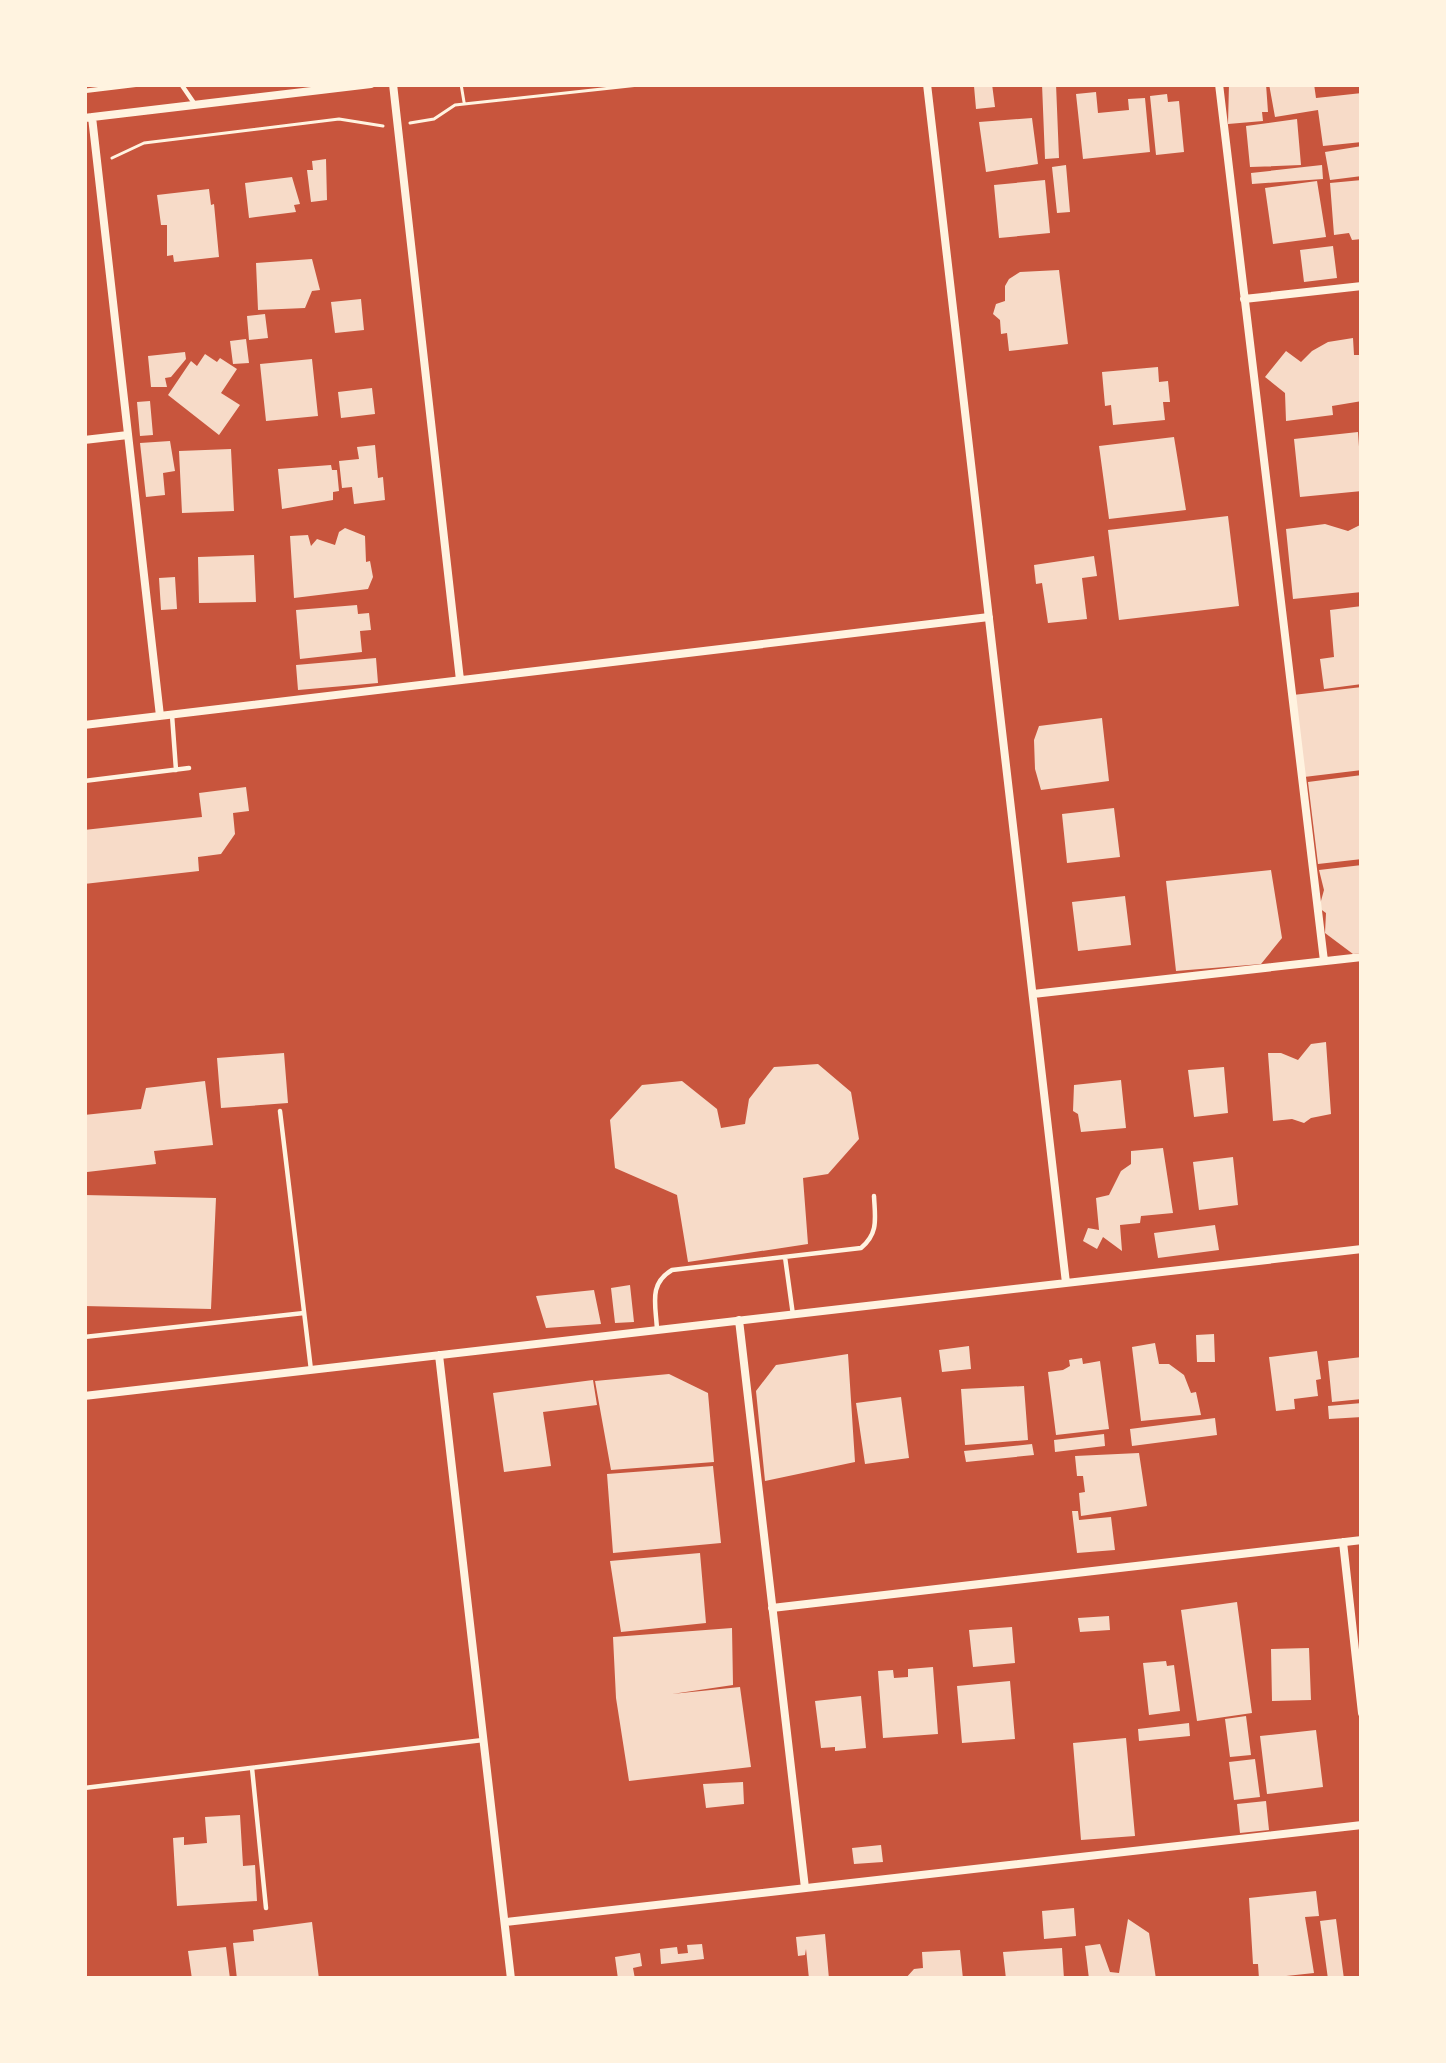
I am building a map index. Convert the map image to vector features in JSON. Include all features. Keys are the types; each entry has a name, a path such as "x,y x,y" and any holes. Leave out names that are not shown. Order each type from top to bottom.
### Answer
{"street":[{"path":"160,716 97,160 88,117 371,84"},
{"path":"393,84 460,680"},
{"path":"927,84 1066,1283"},
{"path":"1219,84 1324,961"},
{"path":"1244,299 1362,286"},
{"path":"84,440 128,435"},
{"path":"84,725 989,617"},
{"path":"1033,994 1362,957"},
{"path":"84,1396 1362,1250"},
{"path":"739,1320 805,1888"},
{"path":"439,1355 487,1739 511,1979"},
{"path":"772,1608 1362,1540"},
{"path":"1343,1543 1362,1713"},
{"path":"505,1922 1362,1825"}],"lane":[{"path":"84,91 142,84"},
{"path":"181,84 195,105"},
{"path":"172,715 176,770"},
{"path":"84,781 189,768"},
{"path":"280,1112 311,1370"},
{"path":"657,1330 654,1288 660,1277 673,1270 861,1248 872,1239 876,1227 874,1196"},
{"path":"785,1257 793,1315"},
{"path":"84,1337 304,1313"},
{"path":"84,1788 487,1739"},
{"path":"252,1768 266,1908"}],"path":[{"path":"461,84 464,104"},
{"path":"97,160 122,156 144,143 338,119 372,127 428,121 448,106 648,84"}],"building":[{"path":"992,84 995,107 976,109 974,86"},
{"path":"1042,84 1056,84 1059,158 1045,159"},
{"path":"1229,84 1266,84 1268,112 1262,112 1263,121 1228,124"},
{"path":"1269,84 1314,84 1316,98 1362,93 1362,142 1323,146 1318,110 1275,117"},
{"path":"1096,92 1098,113 1129,110 1128,99 1145,98 1150,152 1083,159 1076,94"},
{"path":"1167,94 1168,102 1179,101 1184,152 1156,155 1150,96"},
{"path":"1032,118 1038,164 986,172 979,122"},
{"path":"1297,119 1301,165 1250,167 1246,126"},
{"path":"1362,146 1362,176 1330,180 1325,152"},
{"path":"326,159 327,200 311,202 307,170 313,170 312,161"},
{"path":"1066,165 1070,212 1057,213 1052,167"},
{"path":"1322,165 1323,179 1252,184 1251,173"},
{"path":"292,177 300,204 294,205 296,212 249,218 245,183"},
{"path":"1045,180 1050,233 999,238 994,185"},
{"path":"1362,180 1362,239 1352,240 1349,233 1334,235 1330,183"},
{"path":"1317,181 1326,237 1273,244 1265,188"},
{"path":"209,189 219,257 174,262 173,255 167,256 167,225 161,225 157,195"},
{"path":"1333,246 1337,278 1304,282 1300,250"},
{"path":"312,259 320,290 312,291 305,308 258,310 256,263"},
{"path":"1059,270 1068,344 1009,351 1007,333 1001,334 1000,320 993,314 996,304 1005,301 1009,279 1020,272"},
{"path":"361,299 364,330 335,333 331,302"},
{"path":"265,314 268,338 249,340 247,316"},
{"path":"1353,338 1354,355 1362,355 1362,401 1332,406 1333,415 1286,421 1285,393 1265,377 1286,351 1301,362 1328,342"},
{"path":"246,339 249,363 233,364 230,341"},
{"path":"185,352 186,359 165,378 167,387 151,387 148,356"},
{"path":"205,354 237,369 221,393 240,405 219,435 168,395 191,361 197,366"},
{"path":"312,359 318,416 266,421 260,364"},
{"path":"1158,367 1159,382 1168,381 1170,402 1163,402 1165,420 1113,425 1111,405 1105,406 1102,372"},
{"path":"372,388 375,414 341,418 338,392"},
{"path":"150,401 153,435 140,436 137,402"},
{"path":"1358,432 1362,491 1300,497 1294,439"},
{"path":"1174,437 1186,510 1109,519 1099,446"},
{"path":"170,441 175,471 163,473 165,495 146,497 140,443"},
{"path":"375,445 385,500 354,504 352,487 342,488 339,461 359,459 357,447"},
{"path":"231,449 234,511 182,513 179,451"},
{"path":"331,465 337,470 339,491 333,492 333,500 282,509 278,469"},
{"path":"1228,516 1239,606 1119,620 1108,530"},
{"path":"1325,524 1348,531 1362,524 1362,592 1293,599 1286,529"},
{"path":"345,528 365,536 366,562 370,561 373,577 368,589 294,598 290,536 308,535 311,546 317,539 335,545"},
{"path":"254,555 256,602 199,603 198,557"},
{"path":"1094,556 1097,576 1082,578 1087,619 1048,623 1034,565"},
{"path":"175,577 177,609 161,610 159,578"},
{"path":"357,605 358,614 369,613 371,630 360,631 362,652 300,659 296,610"},
{"path":"1362,606 1362,684 1324,689 1320,659 1334,657 1330,610"},
{"path":"376,658 378,683 298,690 296,665"},
{"path":"1362,687 1362,770 1304,777 1293,695"},
{"path":"1102,718 1109,781 1041,790 1034,740 1039,726"},
{"path":"1362,775 1362,859 1318,864 1308,782"},
{"path":"246,787 249,811 233,813 235,834 221,854 198,857 199,871 84,884 84,830 202,817 199,793"},
{"path":"1114,808 1120,857 1067,863 1062,814"},
{"path":"1362,865 1362,953 1353,954 1325,933 1326,913 1319,908 1324,890 1319,870"},
{"path":"1271,870 1282,938 1261,964 1176,971 1166,881"},
{"path":"1125,896 1131,945 1078,951 1072,902"},
{"path":"1326,1042 1331,1114 1304,1123 1273,1121 1268,1053 1298,1060 1311,1044"},
{"path":"284,1053 288,1103 221,1108 217,1058"},
{"path":"818,1064 851,1092 859,1139 828,1174 803,1178 808,1244 688,1262 677,1195 615,1168 610,1120 642,1085 682,1081 717,1109 721,1128 745,1124 749,1099 774,1067"},
{"path":"1224,1067 1228,1113 1194,1117 1188,1070"},
{"path":"1121,1080 1126,1128 1081,1132 1078,1114 1073,1111 1074,1085"},
{"path":"205,1081 213,1145 154,1151 156,1164 87,1172 84,1115 141,1109 146,1088"},
{"path":"1163,1148 1173,1213 1141,1216 1140,1223 1120,1225 1122,1251 1103,1237 1097,1249 1083,1241 1088,1228 1099,1230 1096,1198 1109,1195 1121,1171 1131,1164 1131,1151"},
{"path":"1233,1157 1238,1205 1199,1210 1193,1162"},
{"path":"84,1195 216,1198 211,1309 84,1306"},
{"path":"1215,1225 1219,1250 1158,1258 1154,1233"},
{"path":"630,1285 634,1322 615,1323 611,1288"},
{"path":"594,1290 601,1324 546,1328 536,1296"},
{"path":"1214,1334 1215,1362 1197,1362 1196,1335"},
{"path":"1155,1343 1159,1364 1169,1364 1184,1375 1191,1393 1196,1392 1201,1415 1141,1421 1132,1347"},
{"path":"969,1346 971,1369 942,1372 939,1350"},
{"path":"1317,1351 1318,1396 1294,1399 1295,1409 1276,1411 1269,1357"},
{"path":"848,1354 855,1462 765,1481 756,1391 776,1365"},
{"path":"1362,1357 1362,1399 1332,1402 1328,1361"},
{"path":"1082,1358 1083,1364 1100,1361 1109,1429 1056,1435 1048,1372 1063,1370 1070,1366 1069,1360"},
{"path":"669,1374 708,1393 714,1462 611,1470 595,1381"},
{"path":"593,1380 597,1405 543,1412 551,1466 504,1472 493,1393"},
{"path":"1024,1386 1028,1440 965,1445 961,1389"},
{"path":"901,1397 909,1458 865,1464 856,1403"},
{"path":"1362,1403 1362,1417 1329,1419 1328,1406"},
{"path":"1215,1418 1217,1435 1132,1446 1130,1429"},
{"path":"1104,1434 1105,1446 1055,1452 1054,1440"},
{"path":"1032,1444 1034,1455 966,1462 964,1451"},
{"path":"1139,1453 1147,1506 1081,1516 1079,1493 1085,1492 1075,1456"},
{"path":"713,1466 721,1543 613,1553 607,1474"},
{"path":"1072,1511 1078,1511 1079,1520 1111,1517 1115,1550 1077,1553"},
{"path":"700,1553 706,1623 621,1632 610,1561"},
{"path":"1237,1602 1252,1713 1197,1721 1181,1610"},
{"path":"1109,1616 1110,1630 1080,1632 1078,1618"},
{"path":"1012,1627 1015,1663 973,1667 969,1630"},
{"path":"732,1628 733,1685 672,1694 740,1687 751,1767 629,1781 616,1698 613,1637"},
{"path":"1309,1648 1311,1700 1272,1701 1271,1649"},
{"path":"1166,1661 1167,1666 1174,1665 1180,1711 1149,1715 1143,1663"},
{"path":"933,1667 938,1734 883,1738 878,1671 893,1670 894,1678 908,1677 908,1669"},
{"path":"1010,1681 1015,1739 962,1743 957,1686"},
{"path":"861,1696 866,1748 821,1748 815,1701"},
{"path":"1246,1716 1251,1755 1230,1757 1225,1719"},
{"path":"1189,1723 1190,1736 1139,1741 1138,1729"},
{"path":"1316,1730 1323,1787 1267,1794 1260,1736"},
{"path":"1126,1738 1135,1836 1081,1840 1073,1743"},
{"path":"1255,1759 1260,1797 1234,1800 1229,1762"},
{"path":"743,1782 744,1804 706,1808 703,1784"},
{"path":"1266,1801 1269,1830 1240,1833 1237,1804"},
{"path":"240,1815 243,1866 255,1865 257,1901 177,1906 173,1838 184,1837 184,1845 207,1843 205,1817"},
{"path":"881,1845 883,1862 854,1864 852,1848"},
{"path":"1316,1891 1319,1916 1305,1917 1314,1973 1259,1979 1258,1964 1253,1964 1249,1898"},
{"path":"1074,1908 1076,1936 1044,1939 1042,1911"},
{"path":"1128,1919 1149,1933 1156,1979 1089,1979 1085,1946 1100,1944 1110,1972 1119,1973"},
{"path":"1336,1919 1344,1979 1328,1979 1320,1921"},
{"path":"312,1922 319,1979 237,1979 233,1943 254,1941 253,1930"},
{"path":"825,1934 829,1979 809,1979 806,1949 805,1955 798,1956 796,1937"},
{"path":"702,1944 704,1959 661,1964 660,1949 677,1947 678,1954 688,1953 687,1945"},
{"path":"226,1947 230,1979 192,1979 188,1951"},
{"path":"1062,1948 1064,1979 1006,1979 1003,1952"},
{"path":"960,1950 963,1979 905,1979 914,1969 923,1968 922,1952"},
{"path":"640,1953 642,1966 633,1968 635,1979 618,1979 615,1957"}]}
